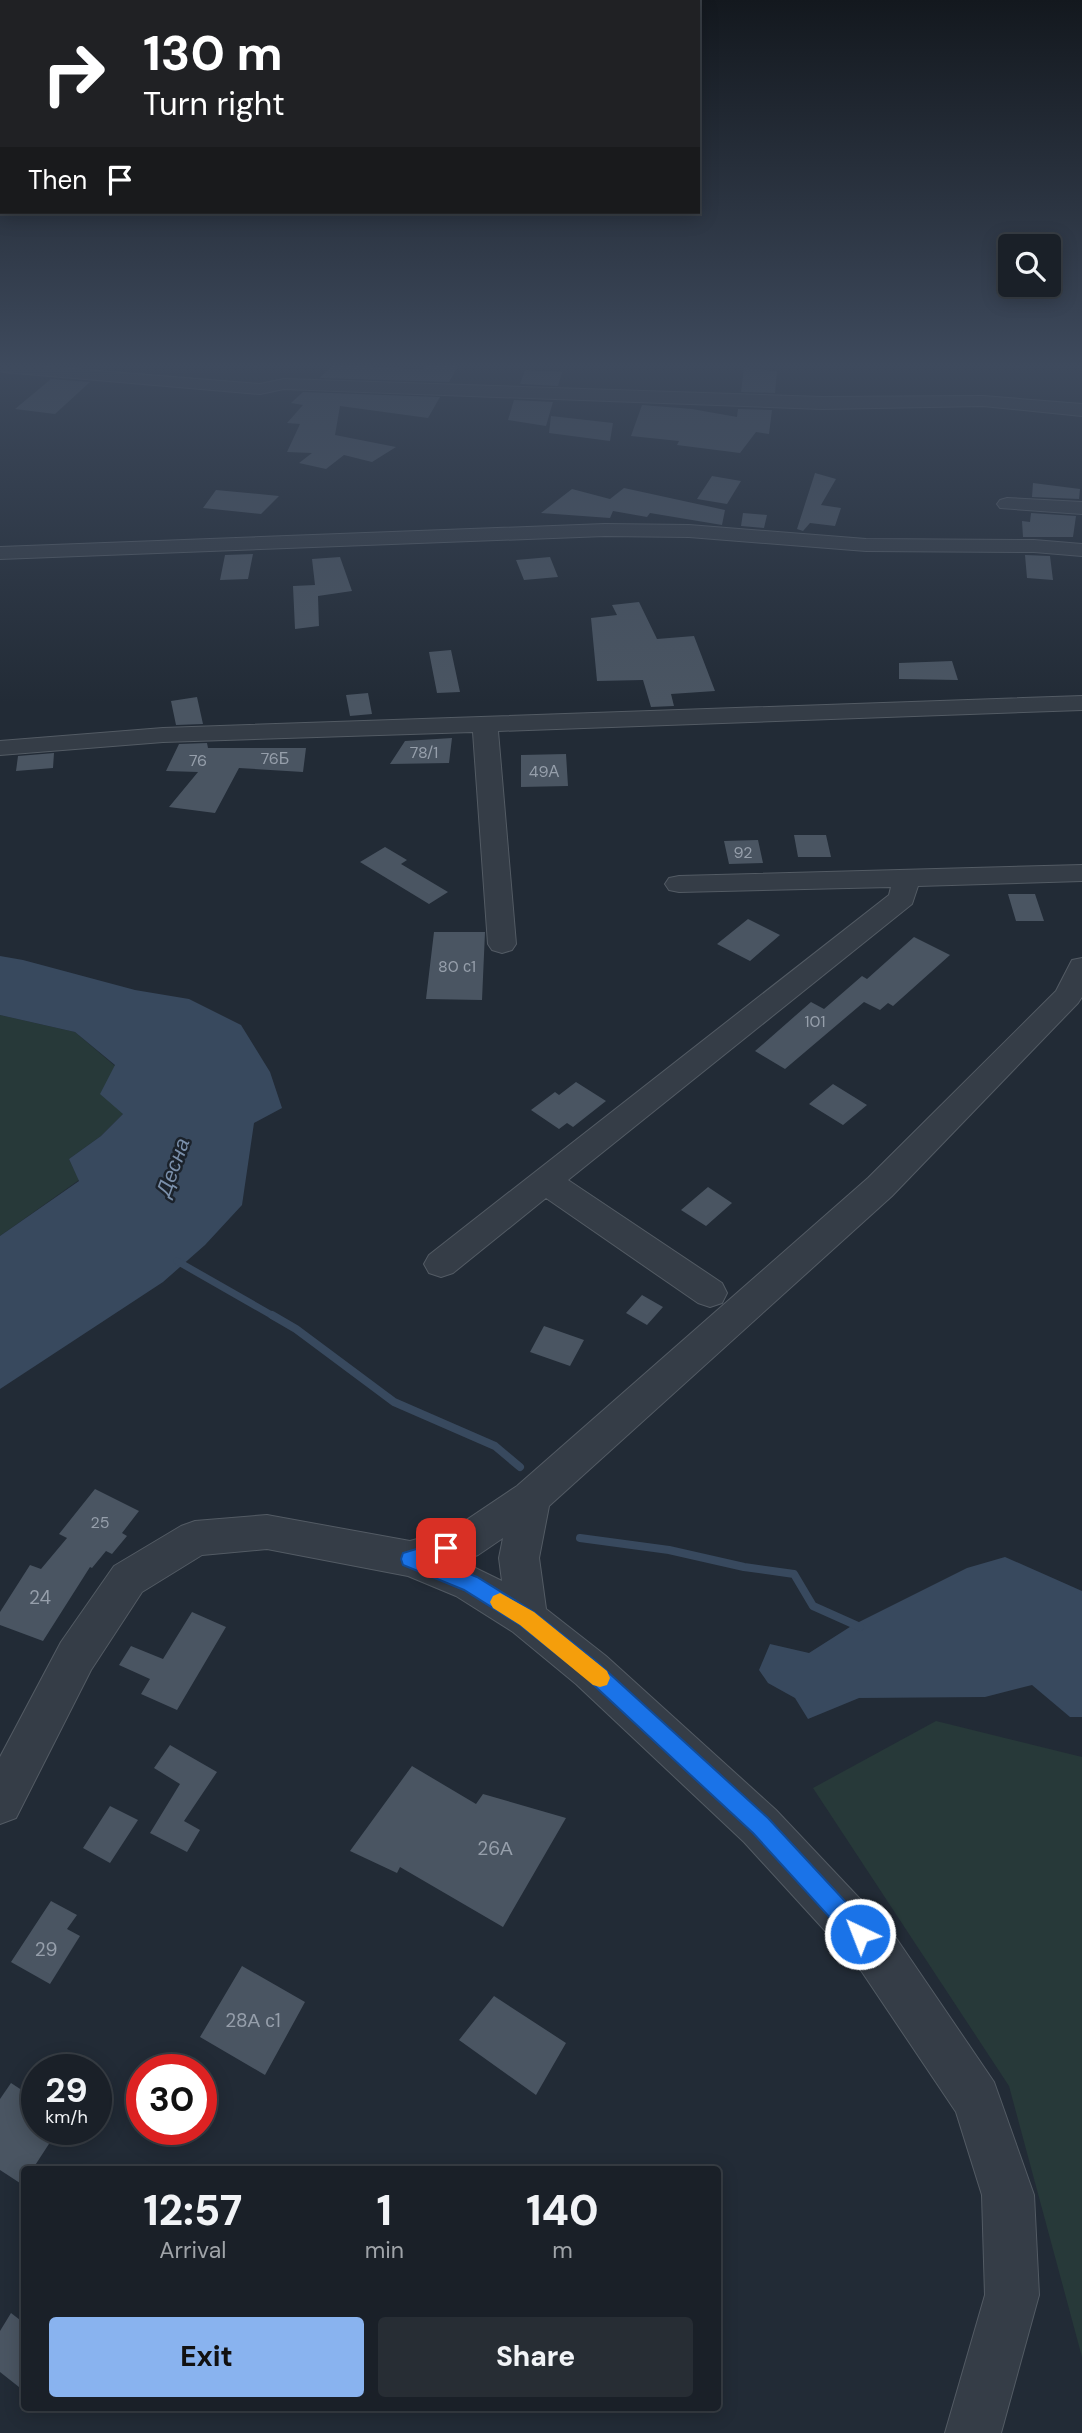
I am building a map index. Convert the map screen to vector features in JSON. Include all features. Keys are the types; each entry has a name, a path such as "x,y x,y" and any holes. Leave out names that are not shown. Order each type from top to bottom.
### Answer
{"street":[{"path":"1007,504 1082,508"},
{"path":"0,553 605,530 688,531 866,545 1034,546 1082,550"},
{"path":"0,748 163,735 1082,703"},
{"path":"485,724 502,944"},
{"path":"679,884 1082,873"},
{"path":"441,1264 902,898 906,878"},
{"path":"410,1559 464,1543 531,1498 880,1187 1068,996 1082,967"},
{"path":"545,1181 710,1293"},
{"path":"527,1619 519,1558 531,1498"},
{"path":"0,1801 76,1656 128,1580 195,1538 267,1532 410,1559 470,1583 527,1619 591,1670 761,1826 877,1952 977,2099 1008,2195 1012,2295 973,2433"}],"shaded area":[{"path":"0,1015 75,1032 115,1066 123,1114 101,1136 69,1159 79,1180 0,1236"},
{"path":"936,1721 1082,1757 1082,2357 1009,2086 813,1788"}],"water":[{"name":"Десна","path":"0,956 135,990 189,999 241,1025 270,1072 282,1108 254,1123 242,1205 205,1245 163,1282 0,1389 0,1236 79,1181 69,1159 101,1136 123,1114 100,1094 115,1065 75,1032 0,1015"},
{"path":"1005,1557 1082,1591 1082,1717 1070,1717 1032,1685 985,1697 859,1698 808,1719 795,1698 768,1683 759,1670 770,1644 809,1653 853,1625 967,1568"}],"building":[{"path":"712,477 741,481 727,504 697,499"},
{"path":"814,477 836,479 821,505 841,508 835,526 810,523 803,531 797,529"},
{"path":"1033,483 1080,489 1079,499 1032,497"},
{"path":"624,488 725,510 722,525 650,513 647,517 613,511 610,518 541,513 572,489 610,499"},
{"path":"216,490 279,496 261,514 203,508"},
{"path":"743,513 767,515 764,528 741,526"},
{"path":"1031,513 1076,516 1073,537 1023,537 1022,521 1030,522"},
{"path":"253,554 248,579 220,580 225,555"},
{"path":"1025,555 1050,556 1053,580 1027,578"},
{"path":"340,557 352,591 318,596 319,626 295,629 293,586 315,585 312,559"},
{"path":"550,557 558,577 524,580 516,560"},
{"path":"639,602 657,639 694,636 715,691 671,694 674,706 651,707 643,680 597,681 591,618 617,615 612,605"},
{"path":"451,650 460,692 437,693 429,652"},
{"path":"952,661 958,680 899,679 899,663"},
{"path":"368,693 372,714 350,716 346,695"},
{"path":"197,697 203,724 176,725 171,701"},
{"path":"452,738 449,763 390,764 405,741"},
{"path":"207,743 208,748 306,748 303,772 239,768 215,813 169,807 198,772 166,771 179,744"},
{"path":"54,753 53,768 16,771 18,756"},
{"path":"566,754 568,786 521,787 521,755"},
{"path":"794,835 826,835 831,857 798,857"},
{"path":"758,840 763,863 729,864 724,841"},
{"path":"385,847 407,860 401,864 448,892 429,904 360,862"},
{"path":"1008,894 1035,894 1044,921 1016,921"},
{"path":"748,919 780,935 750,961 717,944"},
{"path":"434,932 485,932 482,1000 426,999"},
{"path":"914,937 950,955 893,1006 888,1003 880,1010 864,1002 785,1069 755,1051 811,1002 824,1009 862,976 867,979"},
{"path":"576,1082 606,1101 573,1127 567,1123 559,1129 531,1110 555,1092 559,1095"},
{"path":"833,1084 867,1105 843,1125 809,1104"},
{"path":"708,1187 732,1203 706,1226 681,1210"},
{"path":"642,1295 663,1307 647,1325 626,1313"},
{"path":"544,1326 584,1340 570,1366 530,1352"},
{"path":"95,1489 139,1511 122,1533 127,1536 112,1554 106,1551 92,1568 90,1567 43,1641 0,1625 0,1612 30,1565 41,1569 67,1538 59,1534"},
{"path":"192,1612 226,1627 177,1710 141,1694 150,1679 119,1665 131,1646 163,1659"},
{"path":"170,1745 217,1772 184,1821 200,1830 187,1852 150,1833 180,1784 154,1768"},
{"path":"412,1766 476,1804 483,1794 566,1818 503,1927 400,1867 397,1873 350,1851"},
{"path":"110,1806 138,1820 110,1863 83,1848"},
{"path":"51,1901 77,1915 67,1929 80,1936 50,1984 11,1962"},
{"path":"242,1966 305,2002 265,2075 200,2037"},
{"path":"494,1996 566,2043 536,2095 459,2040"},
{"path":"11,2083 21,2090 21,2145 48,2145 35,2166 21,2166 21,2184 0,2170 0,2099"},
{"path":"11,2313 21,2321 21,2389 0,2372 0,2331"}],"waterway":[{"path":"177,1261 275,1317"},
{"path":"272,1315 296,1329 394,1402 495,1446 520,1467"},
{"path":"580,1538 669,1550 744,1567 794,1574 813,1606 860,1627"}],"slow traffic":[{"path":"500,1602 527,1619 600,1678"}],"route":[{"path":"446,1548 410,1559 470,1583 527,1619 591,1670 761,1826 860,1934"}]}
